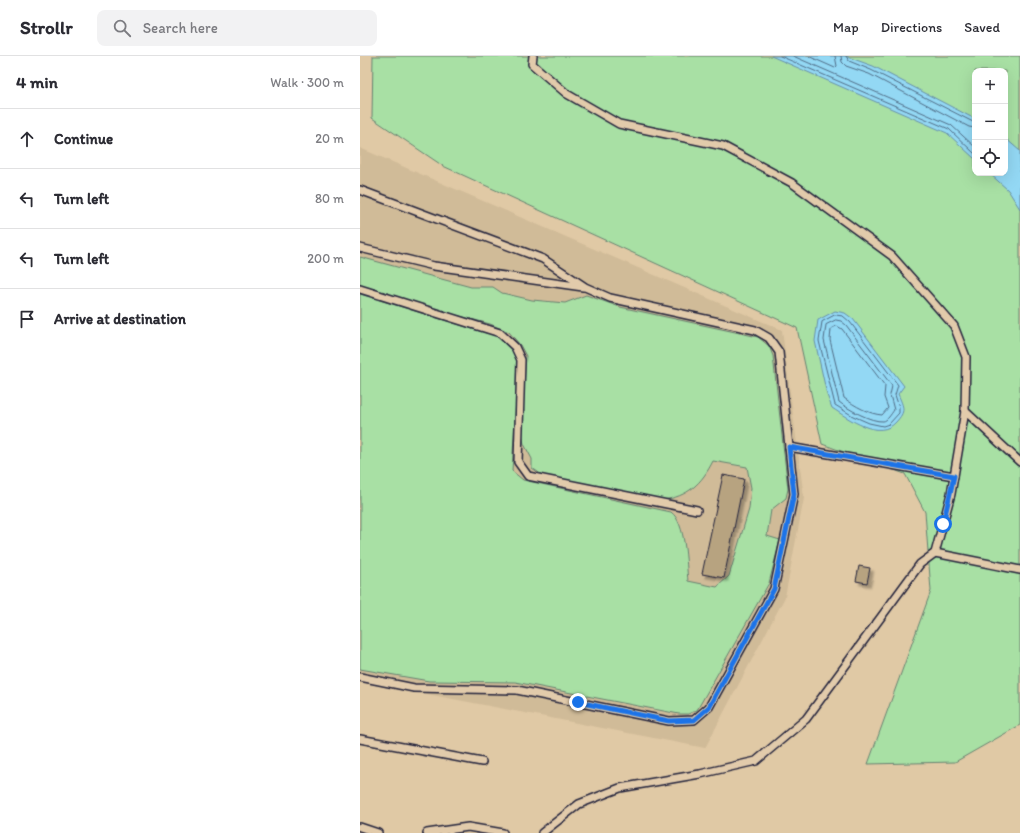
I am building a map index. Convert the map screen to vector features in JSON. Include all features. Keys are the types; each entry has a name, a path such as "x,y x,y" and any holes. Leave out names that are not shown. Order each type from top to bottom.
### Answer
{"lane":[{"path":"533,56 532,64 567,94 619,124 723,146 792,183 892,256 954,326 966,357 965,411 954,476 935,554 920,564 806,719 756,760 700,774 620,788 579,804 542,833"},
{"path":"360,190 543,259 585,287 610,298 755,330 769,338 779,352 794,494 774,589 709,707 694,720 669,721 517,690 414,688 360,677"},
{"path":"360,248 434,266 585,287"},
{"path":"360,289 500,333 515,347 521,360 518,462 528,476 697,510"},
{"path":"965,411 1020,462"},
{"path":"789,447 954,476"},
{"path":"935,554 1020,570"},
{"path":"360,739 482,762"},
{"path":"360,827 378,833"},
{"path":"427,833 468,827 503,833"}],"shaded area":[{"path":"360,148 782,330 804,498 785,597 705,748 360,681"}],"green space":[{"path":"373,56 1020,56 1020,725 955,762 868,764 931,591 925,512 905,474 822,444 797,328 443,166 372,118"},
{"path":"360,257 471,287 493,287 502,293 532,300 565,303 586,295 620,307 758,337 769,346 773,356 788,489 786,498 771,510 767,536 780,540 769,583 697,710 688,714 679,714 515,682 429,681 360,669 360,294 492,334 503,339 510,347 518,363 512,471 523,480 671,512 676,517 680,525 686,554 688,581 717,587 729,576 749,509 751,488 747,467 713,461 704,476 693,488 679,496 662,500 548,479 532,468 532,459 524,444 521,428 526,356 520,345 509,332 490,324 360,287"}],"water":[{"path":"771,56 845,56 873,66 972,117 972,156 947,133"},
{"path":"1008,141 1020,151 1020,209 1008,190 992,176 1008,176"},
{"path":"835,311 845,313 853,319 904,386 898,394 903,406 903,412 896,422 889,427 873,429 864,426 847,418 832,408 827,395 815,341 818,320"}],"building":[{"path":"723,475 744,479 724,578 702,574"},
{"path":"859,566 870,568 867,583 856,581"}],"route":[{"path":"578,702 669,721 694,720 709,707 774,589 794,494 789,447 954,476 943,524"}]}
